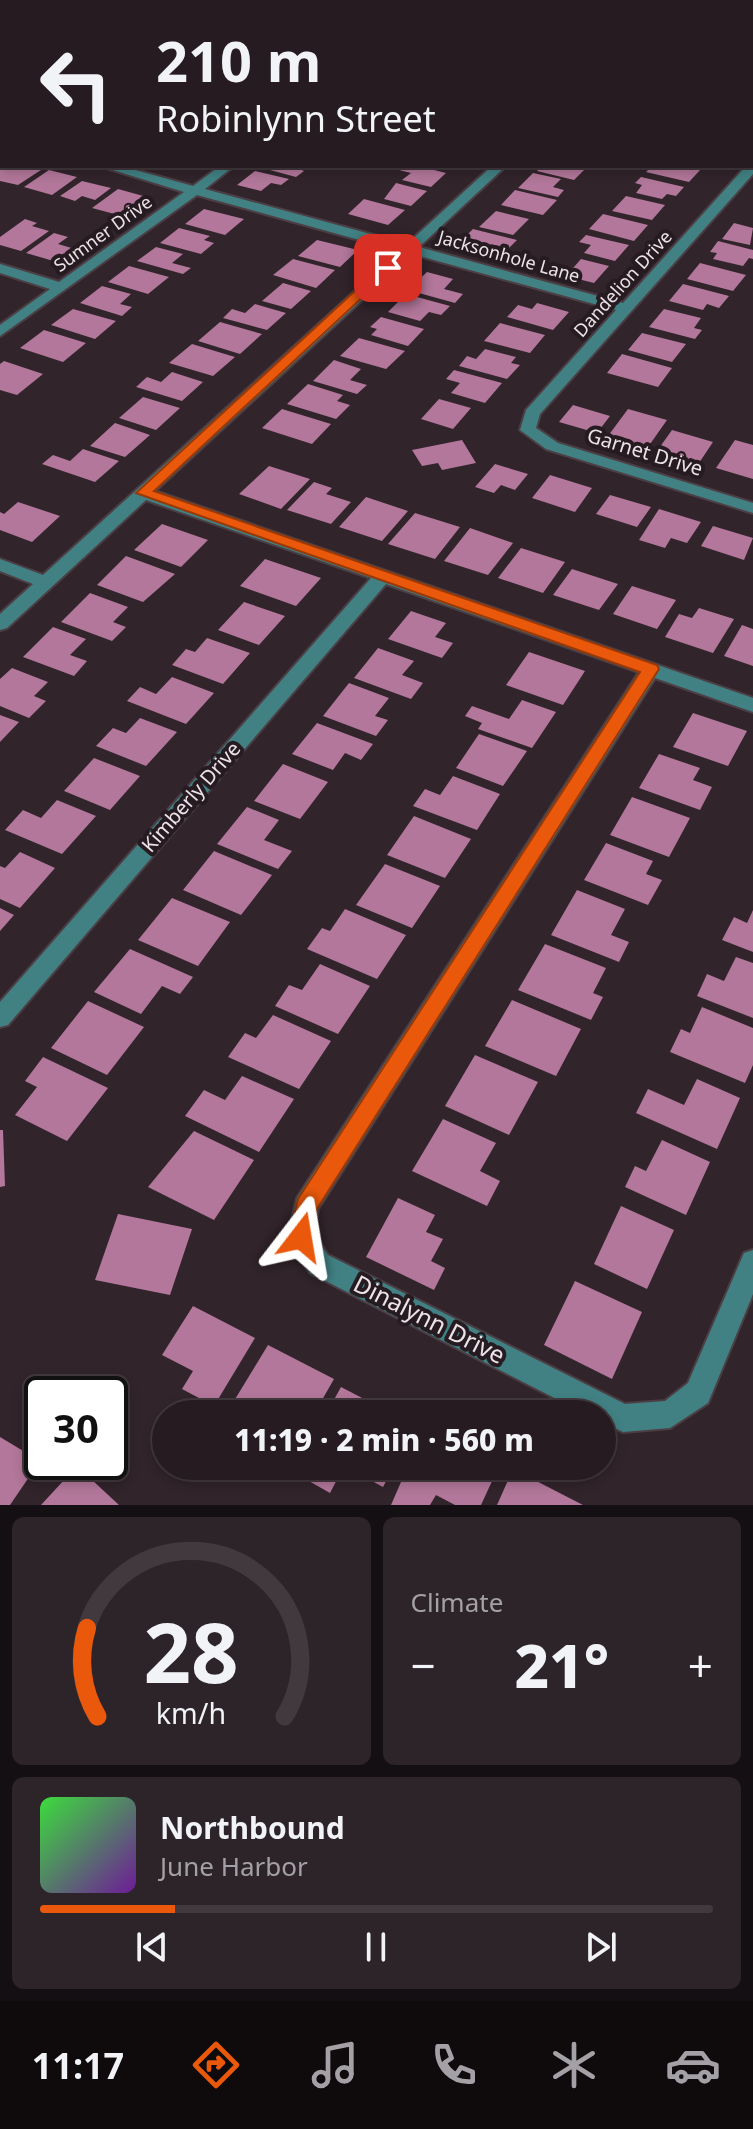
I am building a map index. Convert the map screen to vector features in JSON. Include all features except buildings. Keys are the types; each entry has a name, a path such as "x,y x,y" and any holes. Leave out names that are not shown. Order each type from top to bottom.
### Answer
{"street":[{"name":"Jacksonhole Lane","path":"114,168 625,308"},
{"name":"Sumner Drive","path":"0,332 225,168"},
{"path":"0,624 498,168"},
{"name":"Dandelion Drive","path":"528,430 532,413 752,168"},
{"path":"0,268 60,287"},
{"name":"Garnet Drive","path":"528,430 552,446 753,508"},
{"path":"143,493 753,705"},
{"path":"0,565 46,582"},
{"name":"Kimberly Drive","path":"0,1018 383,576"},
{"name":"Dinalynn Drive","path":"651,669 306,1206 301,1237 319,1264 623,1418 670,1414 698,1393 753,1262"}],"route":[{"path":"301,1237 306,1206 651,669 143,493 388,268"}]}
